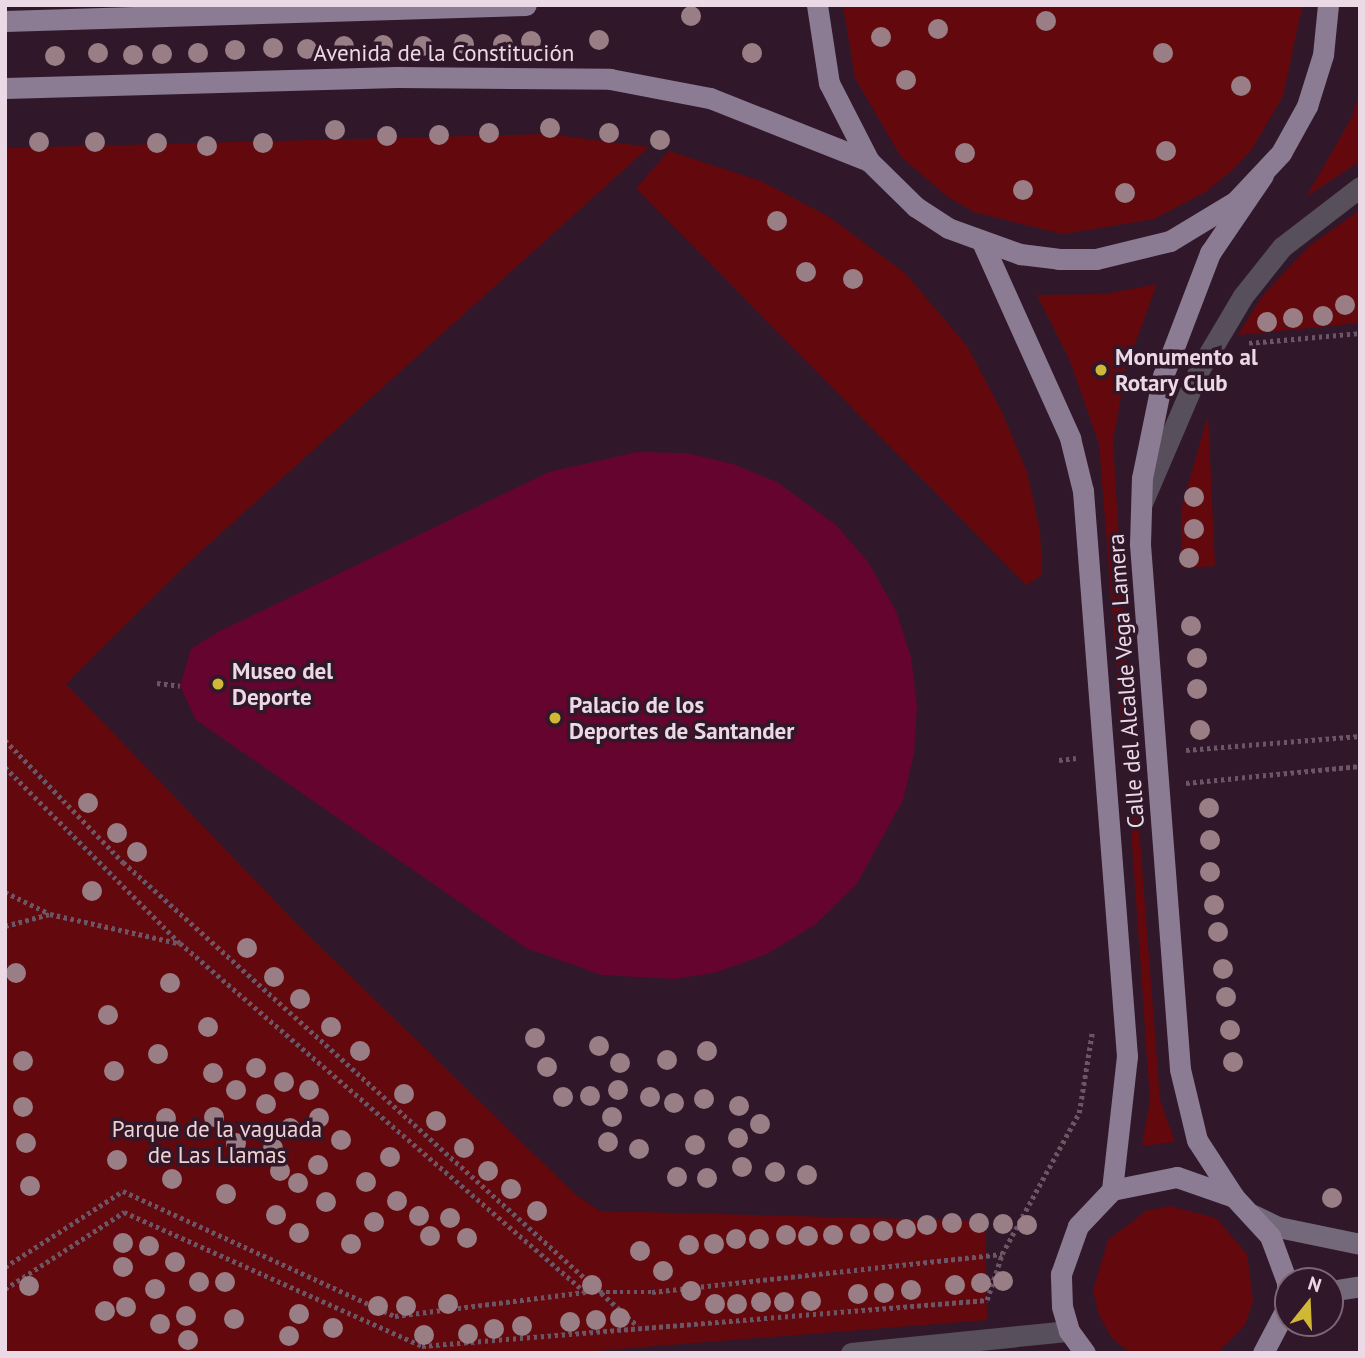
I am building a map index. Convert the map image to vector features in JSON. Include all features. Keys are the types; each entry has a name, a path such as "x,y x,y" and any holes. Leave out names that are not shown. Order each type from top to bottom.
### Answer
{"main road":[{"name":"Avenida de la Constitución","path":"5,21 526,5"},
{"path":"817,5 829,83 869,161 916,206 983,244 1058,259 1134,252 1205,224 1264,175"},
{"name":"Calle del Alcalde Vega Lamera","path":"1234,1197 1197,1139 1180,1069 1141,588 1141,505 1163,376 1194,285 1307,106 1323,55 1328,5"},
{"name":"Avenida de la Constitución","path":"5,88 397,77 610,79 710,98 869,161"},
{"name":"Calle del Alcalde Vega Lamera","path":"983,244 1070,438 1083,491 1127,1056 1112,1190"},
{"path":"1085,1353 1069,1331 1061,1274 1069,1246 1095,1203 1112,1190 1177,1177 1234,1197 1253,1215 1280,1258 1281,1267"},
{"path":"1253,1215 1278,1227 1360,1244"},
{"path":"1263,1353 1274,1332"}],"street":[{"path":"1141,505 1199,369 1243,296 1282,247 1360,187"},
{"path":"851,1353 1069,1331"}],"path":[{"path":"1234,343 1360,333"},
{"path":"157,683 180,685"},
{"path":"1156,752 1360,736"},
{"path":"5,740 123,862 638,1326"},
{"path":"1159,786 1360,766"},
{"path":"5,767 180,943 585,1292"},
{"path":"5,892 50,914 180,943"},
{"path":"5,926 50,914"},
{"path":"5,1289 124,1212 422,1346 638,1326 987,1300 1002,1254 1079,1113 1092,1022"},
{"path":"5,1267 123,1191 395,1316 585,1292 652,1292 1002,1254"}],"green space":[{"path":"843,5 1302,7 1283,96 1252,149 1231,171 1207,191 1154,219 1063,234 974,212 948,197 901,157 855,78"},
{"path":"1360,90 1360,161 1306,197 1352,117"},
{"name":"Parque de la vaguada de Las Llamas","path":"548,134 649,147 188,563 66,684 300,927 576,1195 600,1211 985,1221 987,1320 568,1353 5,1353 5,148"},
{"path":"669,151 761,181 828,216 905,273 967,346 1002,412 1027,472 1040,531 1042,575 1026,585 636,188"},
{"path":"1360,210 1360,323 1238,335 1263,295 1309,246"},
{"path":"1157,284 1126,368 1113,442 1131,731 1122,733 1099,444 1070,361 1037,295 1105,294"},
{"path":"1208,415 1215,566 1182,568 1181,510"},
{"path":"1129,801 1137,801 1160,1100 1175,1142 1142,1146 1150,1100"},
{"path":"1169,1206 1216,1218 1247,1254 1253,1301 1245,1325 1217,1353 1130,1353 1112,1338 1099,1315 1093,1290 1108,1240 1146,1211"}],"building":[{"name":"Palacio de los Deportes de Santander","path":"637,452 686,453 733,464 777,482 836,525 868,562 896,611 911,657 917,705 914,753 903,800 856,885 816,924 767,954 714,973 674,979 602,975 526,948 196,720 180,686 191,649 216,633 549,472"}],"place":[{"name":"Monumento al Rotary Club","path":"1101,370"},
{"name":"Museo del Deporte","path":"218,684"},
{"name":"Palacio de los Deportes de Santander","path":"555,718"}]}
